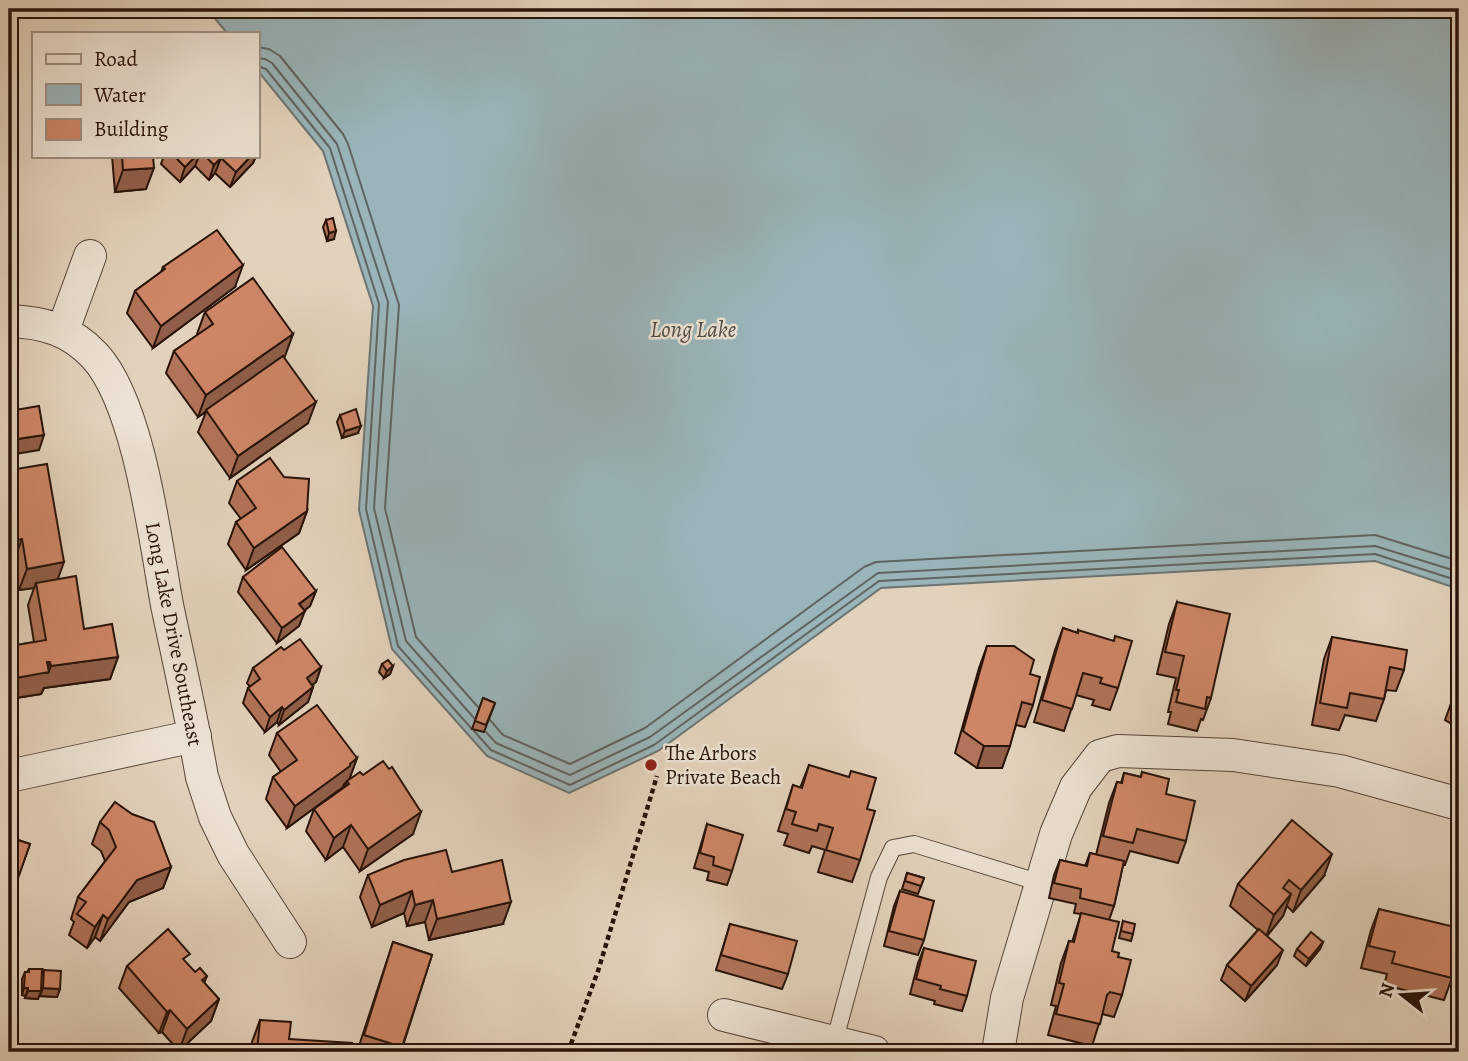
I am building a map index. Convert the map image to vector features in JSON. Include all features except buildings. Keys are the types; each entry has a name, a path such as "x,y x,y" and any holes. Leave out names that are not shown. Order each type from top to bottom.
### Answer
{"street":[{"path":"63,330 90,256"},
{"name":"Long Lake Drive Southeast","path":"9,321 63,330 95,356 128,415 202,777 215,817 233,854 290,942"},
{"path":"9,776 195,736"},
{"path":"998,1052 1007,999 1056,834 1076,787 1100,756 1118,751 1233,755 1340,771 1459,804"},
{"path":"723,1015 874,1052"}],"lane":[{"path":"834,1043 879,877 893,848 914,845 1041,883"}],"path":[{"path":"568,1052 597,971 657,776"}],"water":[{"name":"Long Lake","path":"207,9 1459,9 1459,589 1375,561 881,588 658,751 569,793 487,756 392,649 359,510 373,306 323,151 259,72 259,32 226,32"}],"place":[{"name":"The Arbors Private Beach","path":"651,765"}]}
